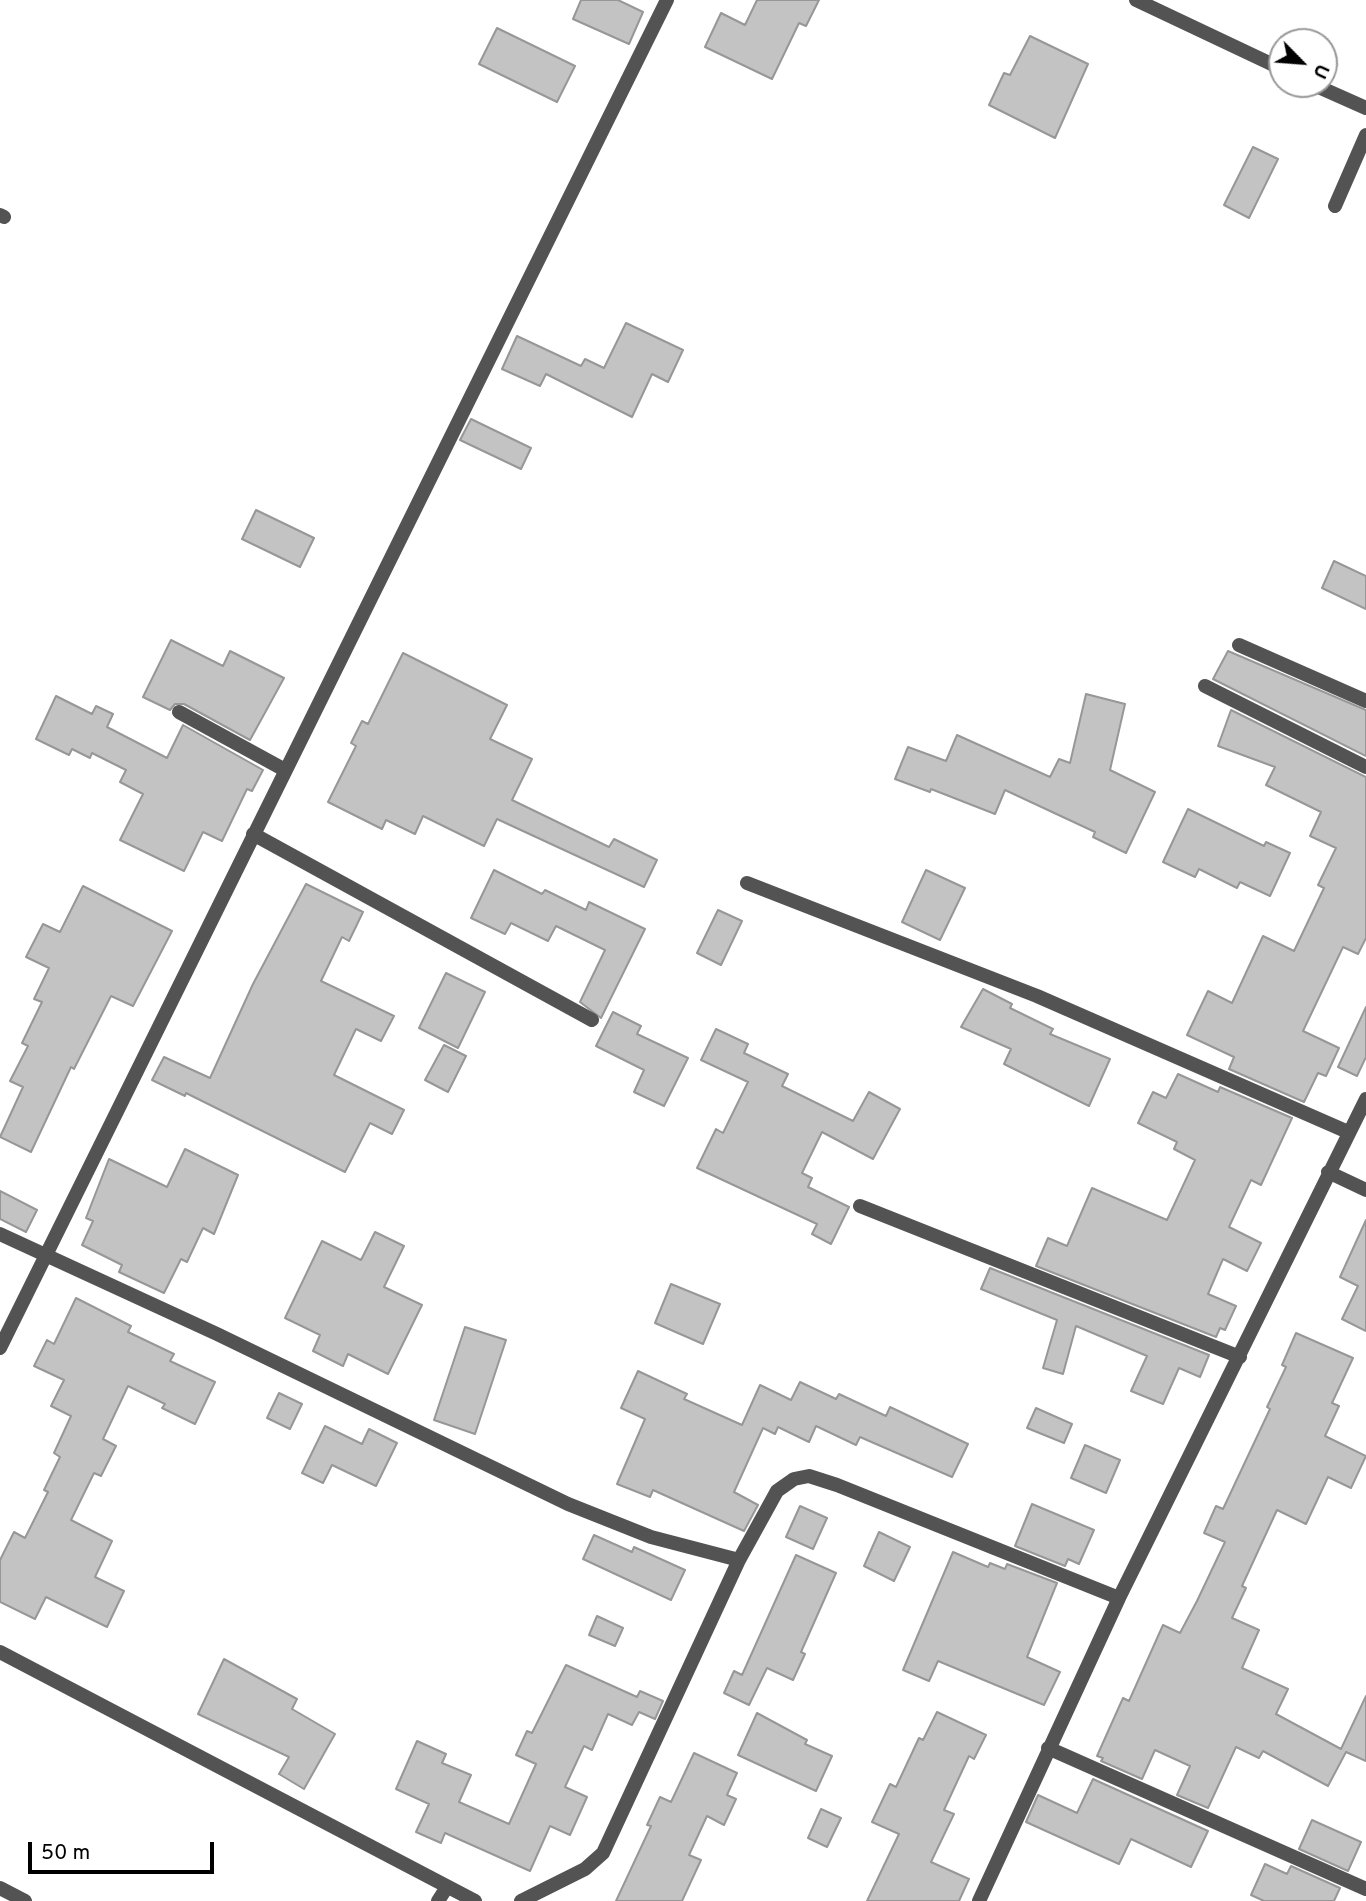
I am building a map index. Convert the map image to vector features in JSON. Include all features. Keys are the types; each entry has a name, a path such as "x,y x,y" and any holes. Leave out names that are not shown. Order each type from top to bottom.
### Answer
{"street":[{"path":"0,1348 44,1254 667,0"},
{"path":"1136,0 1268,62"},
{"path":"1338,96 1366,108"},
{"path":"1335,206 1366,135"},
{"path":"1239,645 1366,701"},
{"path":"1205,685 1366,767"},
{"path":"179,712 285,770"},
{"path":"253,834 592,1020"},
{"path":"747,883 1037,996 1348,1132"},
{"path":"979,1901 1119,1598 1366,1099"},
{"path":"1328,1172 1366,1190"},
{"path":"860,1206 1240,1357"},
{"path":"0,1234 568,1504 651,1537 739,1560"},
{"path":"521,1901 585,1869 603,1853 739,1560 777,1491 794,1479 809,1476 1119,1598"},
{"path":"0,1652 475,1901"},
{"path":"1048,1748 1366,1889"},
{"path":"438,1901 447,1887"},
{"path":"0,1888 25,1901"}],"building":[{"path":"581,0 618,0 643,12 629,44 573,19"},
{"path":"757,0 819,0 806,26 799,23 772,79 705,47 721,13 745,25"},
{"path":"497,28 575,66 557,102 479,64"},
{"path":"1030,36 1088,64 1055,138 989,105 1004,73 1010,75"},
{"path":"1253,147 1278,159 1249,218 1224,205"},
{"path":"626,323 683,350 668,382 652,374 632,417 546,374 540,386 502,369 517,336 581,366 585,359 604,368"},
{"path":"471,419 531,448 521,469 460,440"},
{"path":"256,510 314,538 300,567 242,539"},
{"path":"1334,561 1366,576 1366,609 1322,588"},
{"path":"171,640 223,666 230,651 284,678 250,740 184,704 175,704 170,710 143,697"},
{"path":"1228,651 1366,710 1366,756 1213,679"},
{"path":"403,653 507,705 490,739 532,759 512,800 609,847 614,839 657,860 644,887 497,819 484,846 423,816 415,834 386,820 382,829 328,802 356,746 351,743 362,721 368,724"},
{"path":"1086,694 1125,704 1110,770 1155,792 1126,853 1093,837 1095,832 1005,790 995,814 931,789 930,792 895,779 908,747 946,761 957,735 1050,777 1059,759 1070,763"},
{"path":"56,696 92,714 96,706 113,714 107,727 167,758 183,725 263,770 252,791 247,789 222,841 203,832 184,871 120,840 143,794 120,782 126,770 92,753 90,758 72,749 69,755 36,739"},
{"path":"1231,710 1366,777 1366,938 1358,954 1343,947 1303,1031 1339,1048 1326,1076 1318,1073 1304,1102 1229,1069 1234,1057 1187,1035 1208,991 1232,1003 1263,936 1294,951 1324,888 1318,885 1336,848 1310,836 1321,812 1266,785 1275,767 1218,746"},
{"path":"1188,809 1264,846 1266,842 1290,853 1270,896 1240,882 1237,888 1199,869 1195,877 1163,862"},
{"path":"494,870 542,894 545,890 586,910 589,902 645,929 601,1018 580,1002 605,950 556,926 548,941 511,923 505,934 471,918"},
{"path":"926,870 965,888 940,940 902,922"},
{"path":"306,884 363,912 349,941 342,937 321,981 394,1016 381,1041 356,1029 334,1075 404,1110 392,1134 370,1123 345,1172 186,1093 185,1096 152,1080 164,1057 210,1078 253,984"},
{"path":"83,886 172,931 133,1006 111,996 74,1069 71,1067 31,1152 0,1137 23,1087 10,1081 28,1046 22,1043 42,1002 34,999 49,968 26,957 43,924 60,932"},
{"path":"718,910 742,921 721,965 697,953"},
{"path":"446,973 485,992 458,1048 419,1028"},
{"path":"983,989 1012,1004 1010,1008 1053,1029 1050,1034 1110,1059 1089,1106 1004,1064 1011,1049 961,1027"},
{"path":"1366,1007 1366,1057 1357,1076 1338,1067"},
{"path":"613,1012 641,1026 637,1034 688,1058 664,1106 634,1092 644,1070 596,1046"},
{"path":"716,1029 748,1044 744,1053 788,1074 782,1086 853,1121 869,1092 900,1109 873,1159 822,1132 802,1173 812,1178 808,1187 849,1207 831,1244 812,1234 817,1224 697,1168 716,1129 723,1133 748,1082 701,1060"},
{"path":"444,1045 466,1056 448,1092 425,1080"},
{"path":"1178,1074 1218,1092 1220,1087 1292,1118 1261,1185 1251,1180 1229,1227 1261,1243 1247,1271 1223,1259 1208,1294 1236,1306 1225,1330 1220,1328 1216,1337 1036,1266 1048,1238 1067,1246 1092,1188 1167,1220 1195,1160 1174,1149 1177,1142 1138,1123 1153,1092 1166,1098"},
{"path":"185,1149 238,1175 214,1234 203,1228 187,1262 181,1259 164,1293 119,1272 122,1265 82,1245 93,1221 86,1218 109,1159 167,1187"},
{"path":"0,1191 37,1210 26,1232 0,1219"},
{"path":"1366,1220 1366,1331 1342,1319 1358,1286 1340,1277"},
{"path":"375,1232 404,1246 384,1287 422,1305 388,1374 348,1354 343,1366 313,1351 320,1335 285,1318 322,1241 361,1260"},
{"path":"990,1268 1209,1355 1200,1377 1179,1368 1163,1404 1131,1391 1147,1356 1076,1326 1063,1374 1043,1368 1057,1320 981,1289"},
{"path":"671,1284 720,1304 703,1344 655,1323"},
{"path":"76,1298 131,1326 128,1332 174,1354 170,1361 215,1382 195,1424 162,1408 165,1404 128,1386 103,1439 116,1446 101,1476 94,1473 71,1520 112,1541 95,1577 124,1591 107,1627 46,1597 35,1619 0,1602 0,1560 14,1532 25,1538 48,1492 44,1490 60,1457 54,1453 71,1416 51,1406 64,1380 34,1366 47,1340 54,1344"},
{"path":"465,1327 506,1340 475,1434 434,1420"},
{"path":"1296,1333 1353,1358 1332,1403 1339,1406 1325,1436 1366,1456 1351,1488 1328,1477 1306,1524 1277,1510 1242,1586 1246,1588 1232,1618 1259,1630 1242,1668 1288,1689 1276,1714 1341,1749 1366,1696 1366,1761 1346,1752 1328,1786 1263,1751 1259,1758 1236,1747 1208,1808 1177,1795 1190,1766 1155,1750 1142,1779 1101,1761 1103,1758 1097,1756 1123,1698 1129,1701 1163,1625 1180,1633 1225,1542 1204,1533 1216,1506 1223,1509 1270,1409 1267,1407 1286,1367 1282,1365"},
{"path":"638,1371 687,1394 684,1399 742,1425 760,1385 791,1400 800,1382 836,1399 839,1394 886,1416 890,1407 968,1444 952,1477 860,1437 856,1445 816,1426 809,1442 778,1427 775,1434 763,1428 734,1492 758,1505 744,1531 653,1490 650,1497 617,1484 645,1419 621,1408"},
{"path":"279,1393 302,1404 290,1429 267,1418"},
{"path":"1036,1408 1072,1424 1064,1443 1027,1428"},
{"path":"325,1426 362,1444 369,1429 397,1443 376,1486 332,1465 323,1483 302,1473"},
{"path":"1085,1445 1120,1460 1106,1493 1071,1478"},
{"path":"1032,1504 1094,1530 1079,1564 1068,1559 1065,1566 1015,1546"},
{"path":"800,1506 827,1518 813,1549 786,1537"},
{"path":"879,1532 910,1547 894,1581 864,1566"},
{"path":"594,1535 632,1552 634,1547 685,1570 671,1600 583,1559"},
{"path":"953,1552 988,1567 990,1563 1005,1569 1007,1564 1057,1583 1027,1657 1060,1672 1044,1705 938,1661 929,1681 903,1670"},
{"path":"796,1555 836,1573 801,1652 805,1654 793,1680 767,1668 749,1705 724,1693 734,1671 742,1675"},
{"path":"597,1616 623,1628 615,1646 589,1635"},
{"path":"224,1659 297,1699 292,1709 335,1734 304,1789 279,1774 289,1757 198,1714"},
{"path":"566,1665 637,1697 640,1691 663,1701 655,1719 639,1712 632,1725 608,1714 592,1750 584,1746 565,1787 587,1797 570,1835 550,1826 530,1871 445,1833 441,1843 416,1832 429,1804 396,1789 417,1741 446,1754 442,1763 471,1775 459,1802 509,1824 536,1764 516,1755 527,1731 532,1733"},
{"path":"937,1712 986,1735 974,1759 969,1756 944,1810 954,1814 931,1862 969,1879 959,1901 867,1901 899,1834 872,1822 890,1784 896,1787 919,1738 923,1740"},
{"path":"757,1713 807,1740 805,1744 832,1756 816,1791 738,1755"},
{"path":"694,1753 737,1773 727,1795 736,1799 724,1825 707,1816 689,1855 701,1860 682,1901 616,1901 651,1826 647,1825 660,1797 671,1802"},
{"path":"1093,1779 1208,1831 1191,1867 1131,1839 1119,1864 1026,1822 1038,1795 1077,1813"},
{"path":"821,1809 841,1818 827,1847 808,1838"},
{"path":"1312,1820 1361,1842 1348,1871 1299,1849"},
{"path":"1265,1864 1287,1874 1291,1866 1340,1888 1334,1901 1264,1901 1251,1895"}]}
